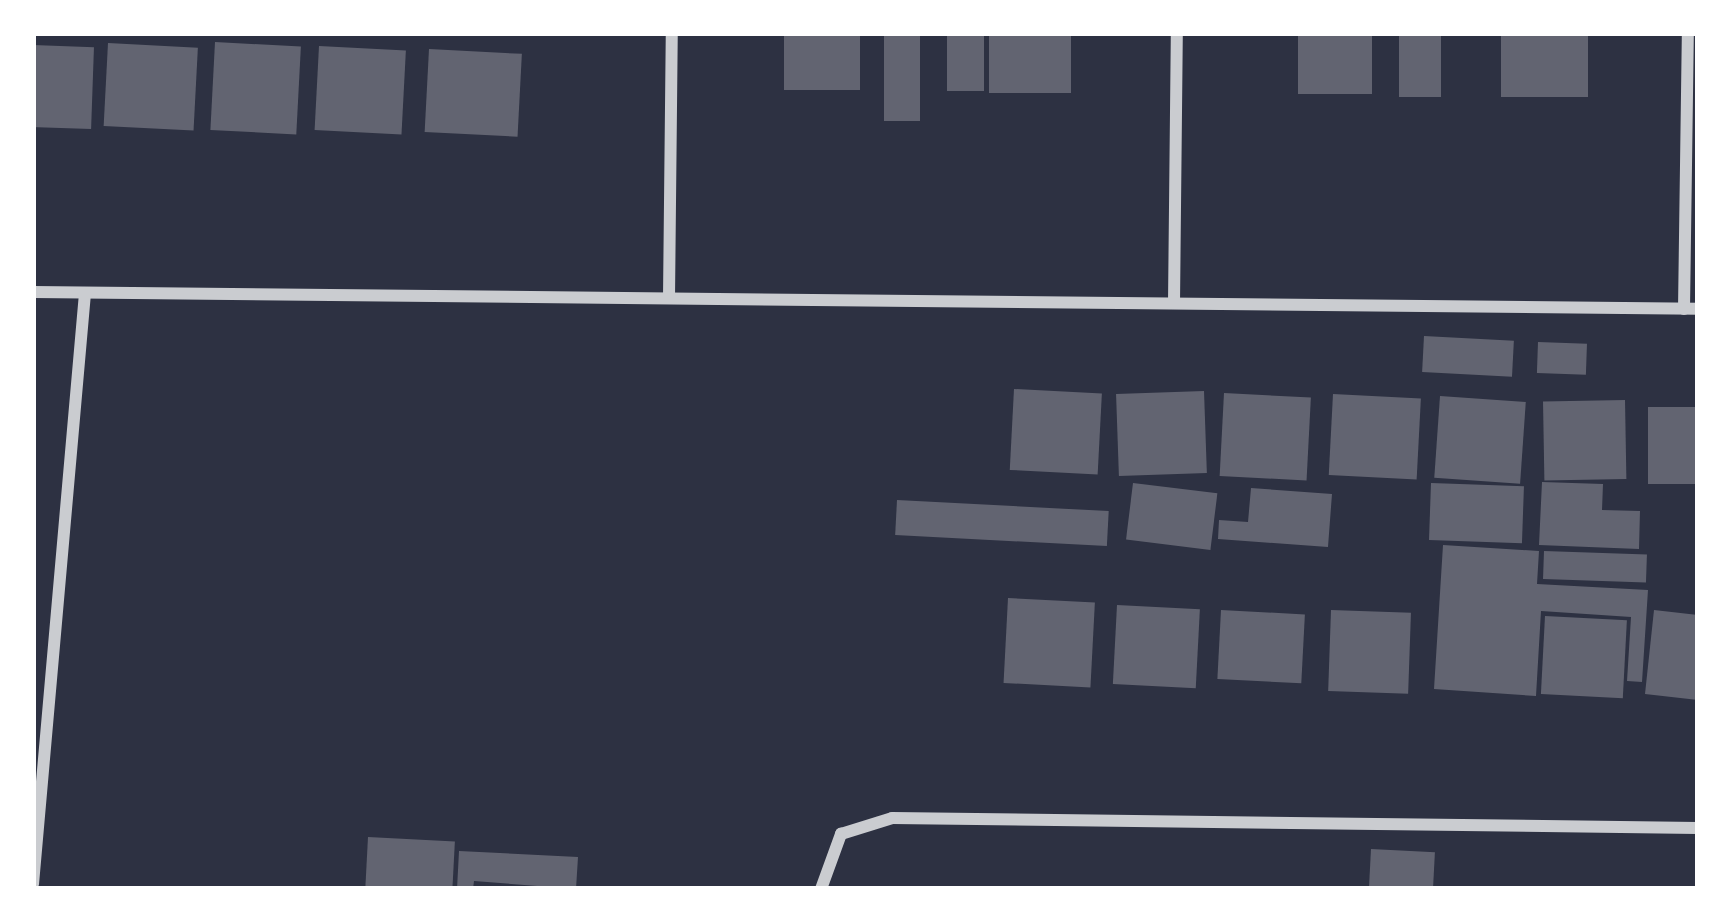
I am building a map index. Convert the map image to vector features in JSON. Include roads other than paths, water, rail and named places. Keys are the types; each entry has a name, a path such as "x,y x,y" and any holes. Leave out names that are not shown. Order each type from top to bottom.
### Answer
{"street":[{"path":"669,298 672,33"},
{"path":"1174,304 1177,33"},
{"path":"33,292 1691,309 1688,33"},
{"path":"33,884 85,293"},
{"path":"821,889 841,834 892,818 1698,828"}]}
